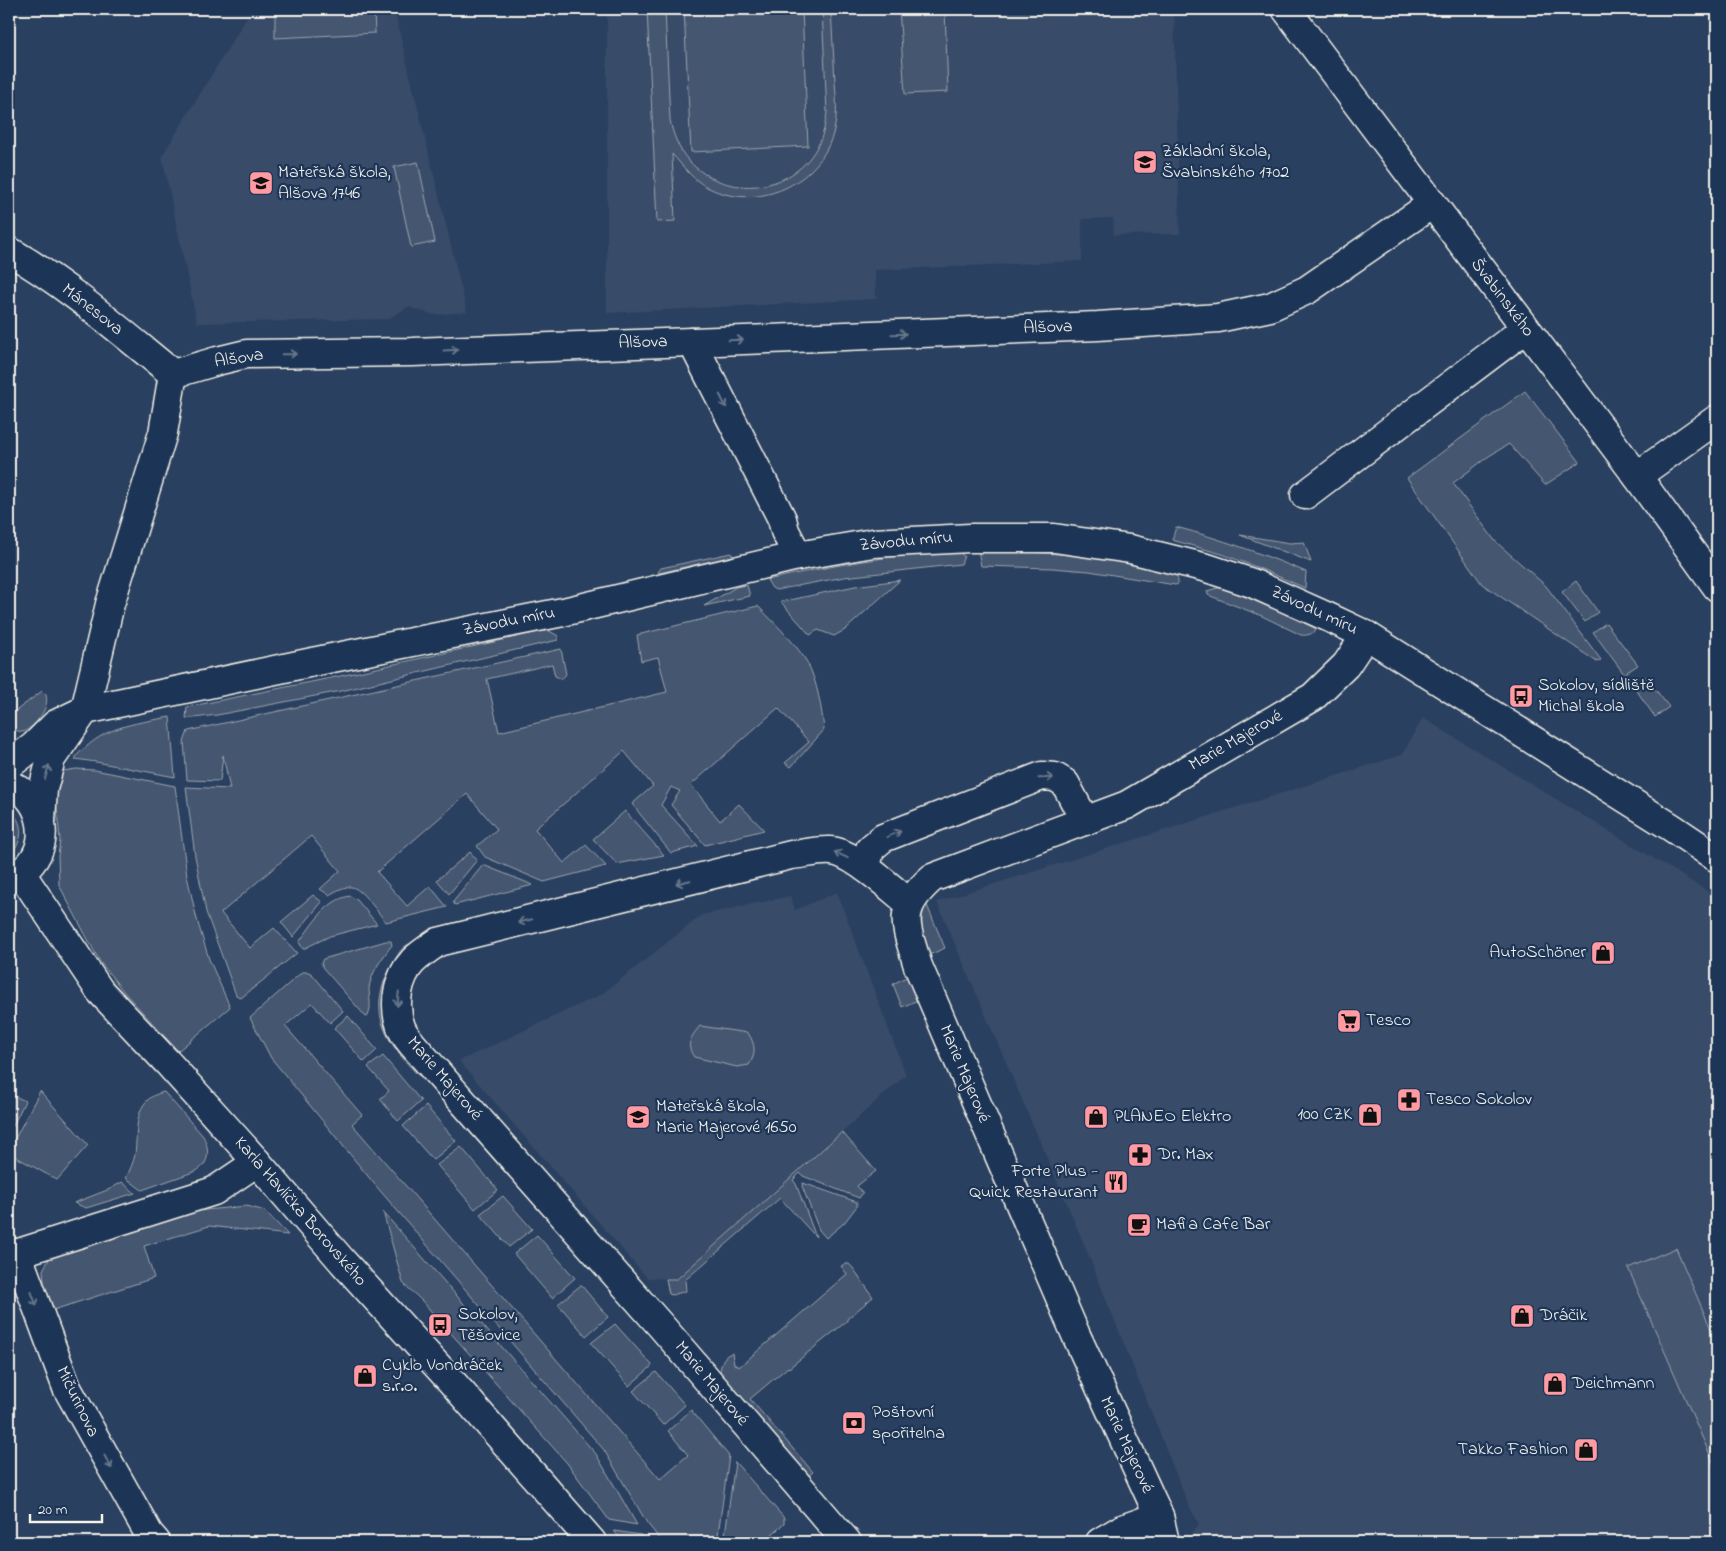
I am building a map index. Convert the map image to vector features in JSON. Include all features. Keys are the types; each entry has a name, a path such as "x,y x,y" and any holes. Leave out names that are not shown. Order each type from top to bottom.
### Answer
{"street":[{"name":"Švabinského","path":"1286,9 1637,476 1717,587"},
{"name":"Alšova","path":"173,374 246,354 412,352 692,342 1098,326 1218,318 1270,307 1307,290 1432,204"},
{"name":"Mánesova","path":"9,251 28,262 79,299 173,374"},
{"path":"1305,495 1525,329"},
{"path":"692,342 782,519 785,531 798,556"},
{"path":"15,876 32,862 39,849 42,835 43,788 51,759 85,710 110,604 163,433 173,374"},
{"path":"1637,476 1717,419"},
{"name":"Závodu míru","path":"9,765 34,746 56,724 85,710 563,612 798,556 873,543 970,538 1054,538 1130,549 1207,568 1252,583 1366,635 1672,827 1717,858"},
{"name":"Marie Majerové","path":"1165,1542 1159,1516 1076,1335 918,966 907,932 906,919 909,903 932,878 1127,804 1313,696 1346,665 1366,635"},
{"path":"866,868 870,849 883,838 1042,776 1054,777 1065,783 1085,821"},
{"path":"9,786 25,795 35,806 41,820"},
{"name":"Závodu míru","path":"1672,827 1717,845"},
{"name":"Marie Majerové","path":"847,1542 662,1327 412,1044 402,1030 397,1011 397,1000 406,970 412,961 438,942 791,855 832,851 866,868 909,903"},
{"name":"Karla Havlíčka Borovského","path":"15,876 100,991 257,1162 343,1262 452,1382 592,1542"},
{"path":"13,1254 214,1191 257,1162"},
{"name":"Mičurinova","path":"13,1254 67,1388 149,1534 156,1542"},
{"name":"Marie Majerové","path":"1100,1542 1122,1529 1159,1516"}],"shaded area":[{"path":"252,9 394,9 467,312 434,315 408,307 388,319 197,323 162,156"},
{"path":"275,9 374,9 375,33 275,38"},
{"path":"607,9 1174,9 1180,234 1114,235 1113,218 1082,219 1082,261 875,270 876,299 607,313"},
{"path":"647,9 665,9 670,120 679,147 685,157 704,174 722,182 740,186 759,186 778,181 794,173 808,160 819,143 827,113 822,9 831,9 836,118 827,149 816,165 801,179 784,188 765,195 746,197 726,194 707,187 692,176 672,154 675,221 657,222"},
{"path":"684,9 802,9 808,146 691,152"},
{"path":"899,9 945,9 948,92 905,94"},
{"path":"418,162 435,242 411,247 394,167"},
{"path":"1525,391 1580,462 1545,485 1509,444 1489,456 1453,483 1495,541 1546,586 1601,660 1597,662 1482,584 1407,478"},
{"path":"1176,527 1242,547 1306,572 1305,588 1222,554 1172,540"},
{"path":"1240,535 1290,543 1304,542 1311,562"},
{"path":"978,550 1078,556 1157,567 1167,569 1175,574 1178,584 1089,571 981,566"},
{"path":"957,551 964,556 961,564 844,577 776,590 772,588 767,580 862,561"},
{"path":"731,553 733,556 658,572 661,568"},
{"path":"900,580 845,630 834,636 818,630 810,635 781,602 855,586"},
{"path":"1576,581 1598,612 1585,622 1562,592"},
{"path":"747,585 750,596 704,606 736,587"},
{"path":"1221,587 1271,607 1317,629 1310,634 1301,635 1262,616 1208,595 1207,591"},
{"path":"758,606 802,654 811,669 820,704 824,730 791,767 785,763 809,742 778,708 691,785 720,821 739,804 764,830 705,845 671,805 680,791 671,787 661,805 698,846 671,853 632,804 653,786 624,751 535,829 564,863 586,845 606,866 544,882 485,857 477,846 497,829 467,794 377,872 407,906 430,886 447,907 386,922 365,897 352,887 340,889 329,895 320,889 340,871 311,836 221,913 250,948 274,928 297,953 241,998 236,995 206,912 195,856 186,787 230,789 223,755 220,781 187,780 184,742 188,731 561,649 566,674 562,679 555,676 552,664 487,679 499,732 667,692 658,657 641,661 637,635"},
{"path":"1606,623 1638,665 1624,674 1593,632"},
{"path":"548,630 558,636 558,640 341,691 217,715 186,719 187,707 336,677"},
{"path":"1645,676 1669,707 1655,717 1632,684"},
{"path":"42,691 46,695 47,700 44,711 37,722 23,732 9,729 9,716"},
{"path":"170,717 175,777 75,759 79,753 104,734 136,723"},
{"path":"1423,718 1717,897 1717,1343 1676,1248 1628,1269 1717,1471 1717,1542 1193,1542 1190,1535 1199,1524 1188,1504 1084,1244 937,902 1402,755"},
{"path":"76,769 95,770 175,786 187,876 197,920 209,959 230,1007 178,1051 124,992 100,962 59,885 58,856 60,840 57,809 53,792 56,772"},
{"path":"9,810 18,820 21,832 18,844 9,854"},
{"path":"625,811 664,855 617,864 593,839"},
{"path":"470,852 477,860 449,894 437,880"},
{"path":"483,865 533,885 455,905 453,902"},
{"path":"837,892 906,1075 677,1279 647,1278 459,1061 602,994 702,915 790,896 795,910"},
{"path":"313,895 322,902 293,937 281,922"},
{"path":"350,896 357,900 377,924 330,936 303,949 299,942 321,914 334,902"},
{"path":"926,903 945,948 927,956 923,943 922,929 922,916"},
{"path":"391,941 392,945 372,976 369,988 370,1009 366,1017 323,968 321,963 323,959"},
{"path":"409,944 413,950 397,974 421,1067 419,1076 397,1051 389,1038 380,1012 380,997 384,982 399,953"},
{"path":"302,972 309,972 313,975 343,1011 330,1023 312,1003 285,1026 362,1115 352,1124 660,1479 688,1455 668,1431 691,1410 729,1456 717,1542 662,1542 647,1523 604,1450 376,1186 271,1058 250,1018"},
{"path":"910,975 920,999 902,1007 893,984"},
{"path":"348,1016 377,1050 364,1062 334,1028"},
{"path":"700,1026 748,1033 753,1042 754,1049 749,1065 737,1067 694,1057 690,1048 690,1041"},
{"path":"383,1056 421,1101 398,1121 380,1099 389,1091 368,1067"},
{"path":"40,1091 88,1145 57,1180 9,1153"},
{"path":"164,1092 203,1136 208,1151 207,1156 204,1164 196,1171 142,1190 126,1178 135,1155 139,1117 146,1101"},
{"path":"9,1093 25,1101 9,1134"},
{"path":"426,1106 456,1141 433,1160 403,1126"},
{"path":"842,1132 876,1171 857,1186 863,1193 859,1198 803,1176 800,1173 793,1180 816,1237 780,1198 685,1280 686,1291 672,1295 669,1294 666,1279 677,1279"},
{"path":"461,1147 498,1190 475,1209 437,1165"},
{"path":"122,1182 135,1193 86,1208 74,1203 110,1189"},
{"path":"803,1183 857,1202 857,1206 844,1223 826,1238 819,1230 802,1186"},
{"path":"503,1196 532,1229 509,1247 480,1214"},
{"path":"247,1206 265,1211 288,1235 209,1226 144,1246 154,1278 47,1312 43,1270 51,1255 185,1212"},
{"path":"383,1212 596,1454 637,1525 609,1520 567,1463 422,1301 403,1283"},
{"path":"537,1235 575,1278 552,1298 514,1254"},
{"path":"1676,1248 1717,1343 1717,1471 1628,1268"},
{"path":"849,1264 853,1268 873,1297 847,1321 750,1399 813,1472 806,1478 720,1381 721,1368 725,1357 732,1353 734,1364 739,1367 847,1274 841,1266"},
{"path":"581,1285 608,1317 586,1336 558,1304"},
{"path":"615,1324 652,1365 629,1386 591,1343"},
{"path":"656,1372 685,1405 663,1425 633,1391"},
{"path":"735,1462 784,1518 784,1524 763,1542 724,1542"},
{"path":"614,1531 641,1535 646,1542 623,1542"}],"place":[{"name":"Základní škola, Švabinského 1702","path":"1145,162"},
{"name":"Mateřská škola, Alšova 1746","path":"261,183"},
{"name":"Sokolov, sídliště Michal škola","path":"1521,696"},
{"name":"AutoSchöner","path":"1603,953"},
{"name":"Tesco","path":"1349,1021"},
{"name":"Tesco Sokolov","path":"1409,1100"},
{"name":"100 CZK","path":"1370,1115"},
{"name":"Mateřská škola, Marie Majerové 1650","path":"638,1117"},
{"name":"PLANEO Elektro","path":"1096,1117"},
{"name":"Dr. Max","path":"1140,1155"},
{"name":"Forte Plus - Quick Restaurant","path":"1116,1182"},
{"name":"Mafia Cafe Bar","path":"1139,1225"},
{"name":"Dráčik","path":"1522,1316"},
{"name":"Sokolov, Těšovice","path":"440,1325"},
{"name":"Cyklo Vondráček s.r.o.","path":"365,1376"},
{"name":"Deichmann","path":"1555,1384"},
{"name":"Poštovní spořitelna","path":"854,1423"},
{"name":"Takko Fashion","path":"1586,1450"}]}
